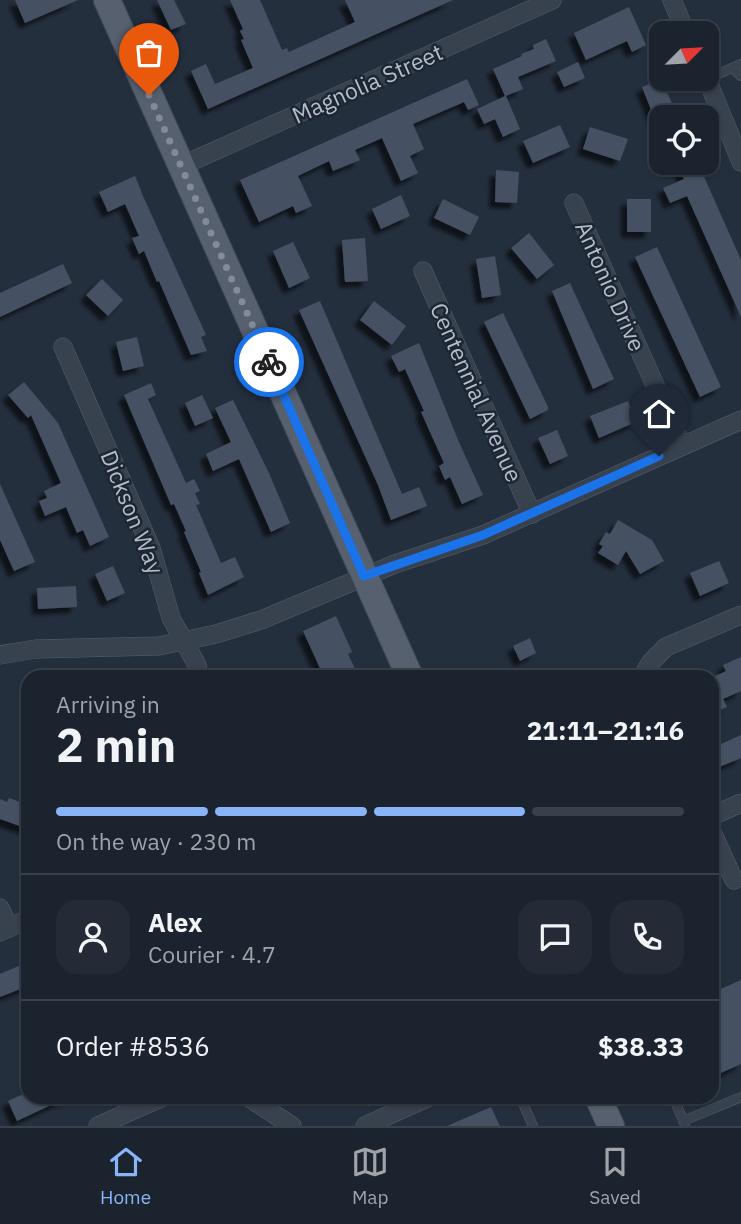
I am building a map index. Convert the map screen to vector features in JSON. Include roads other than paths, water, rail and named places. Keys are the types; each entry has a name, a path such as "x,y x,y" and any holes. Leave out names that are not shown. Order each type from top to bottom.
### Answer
{"main road":[{"path":"107,0 407,670"},
{"path":"601,1104 611,1126"}],"street":[{"name":"Magnolia Street","path":"181,166 552,0"},
{"path":"672,0 682,21"},
{"path":"714,91 734,128 741,162"},
{"name":"Antonio Drive","path":"574,203 682,446"},
{"name":"Centennial Avenue","path":"423,271 532,514"},
{"name":"Dickson Way","path":"63,347 151,548 171,618 198,670"},
{"path":"0,655 36,649 159,646 184,642 261,620 364,576 483,535 741,420"},
{"path":"646,670 666,648 741,615"},
{"path":"719,813 741,803"},
{"path":"719,847 734,880"},
{"path":"0,908 4,930 21,922"},
{"path":"98,1126 147,1104"},
{"path":"259,1104 292,1126"},
{"path":"365,1126 405,1104"}],"lane":[{"path":"719,74 736,66 741,76"},
{"path":"676,1104 684,1124 741,1097"},
{"path":"523,1104 533,1126"}]}
